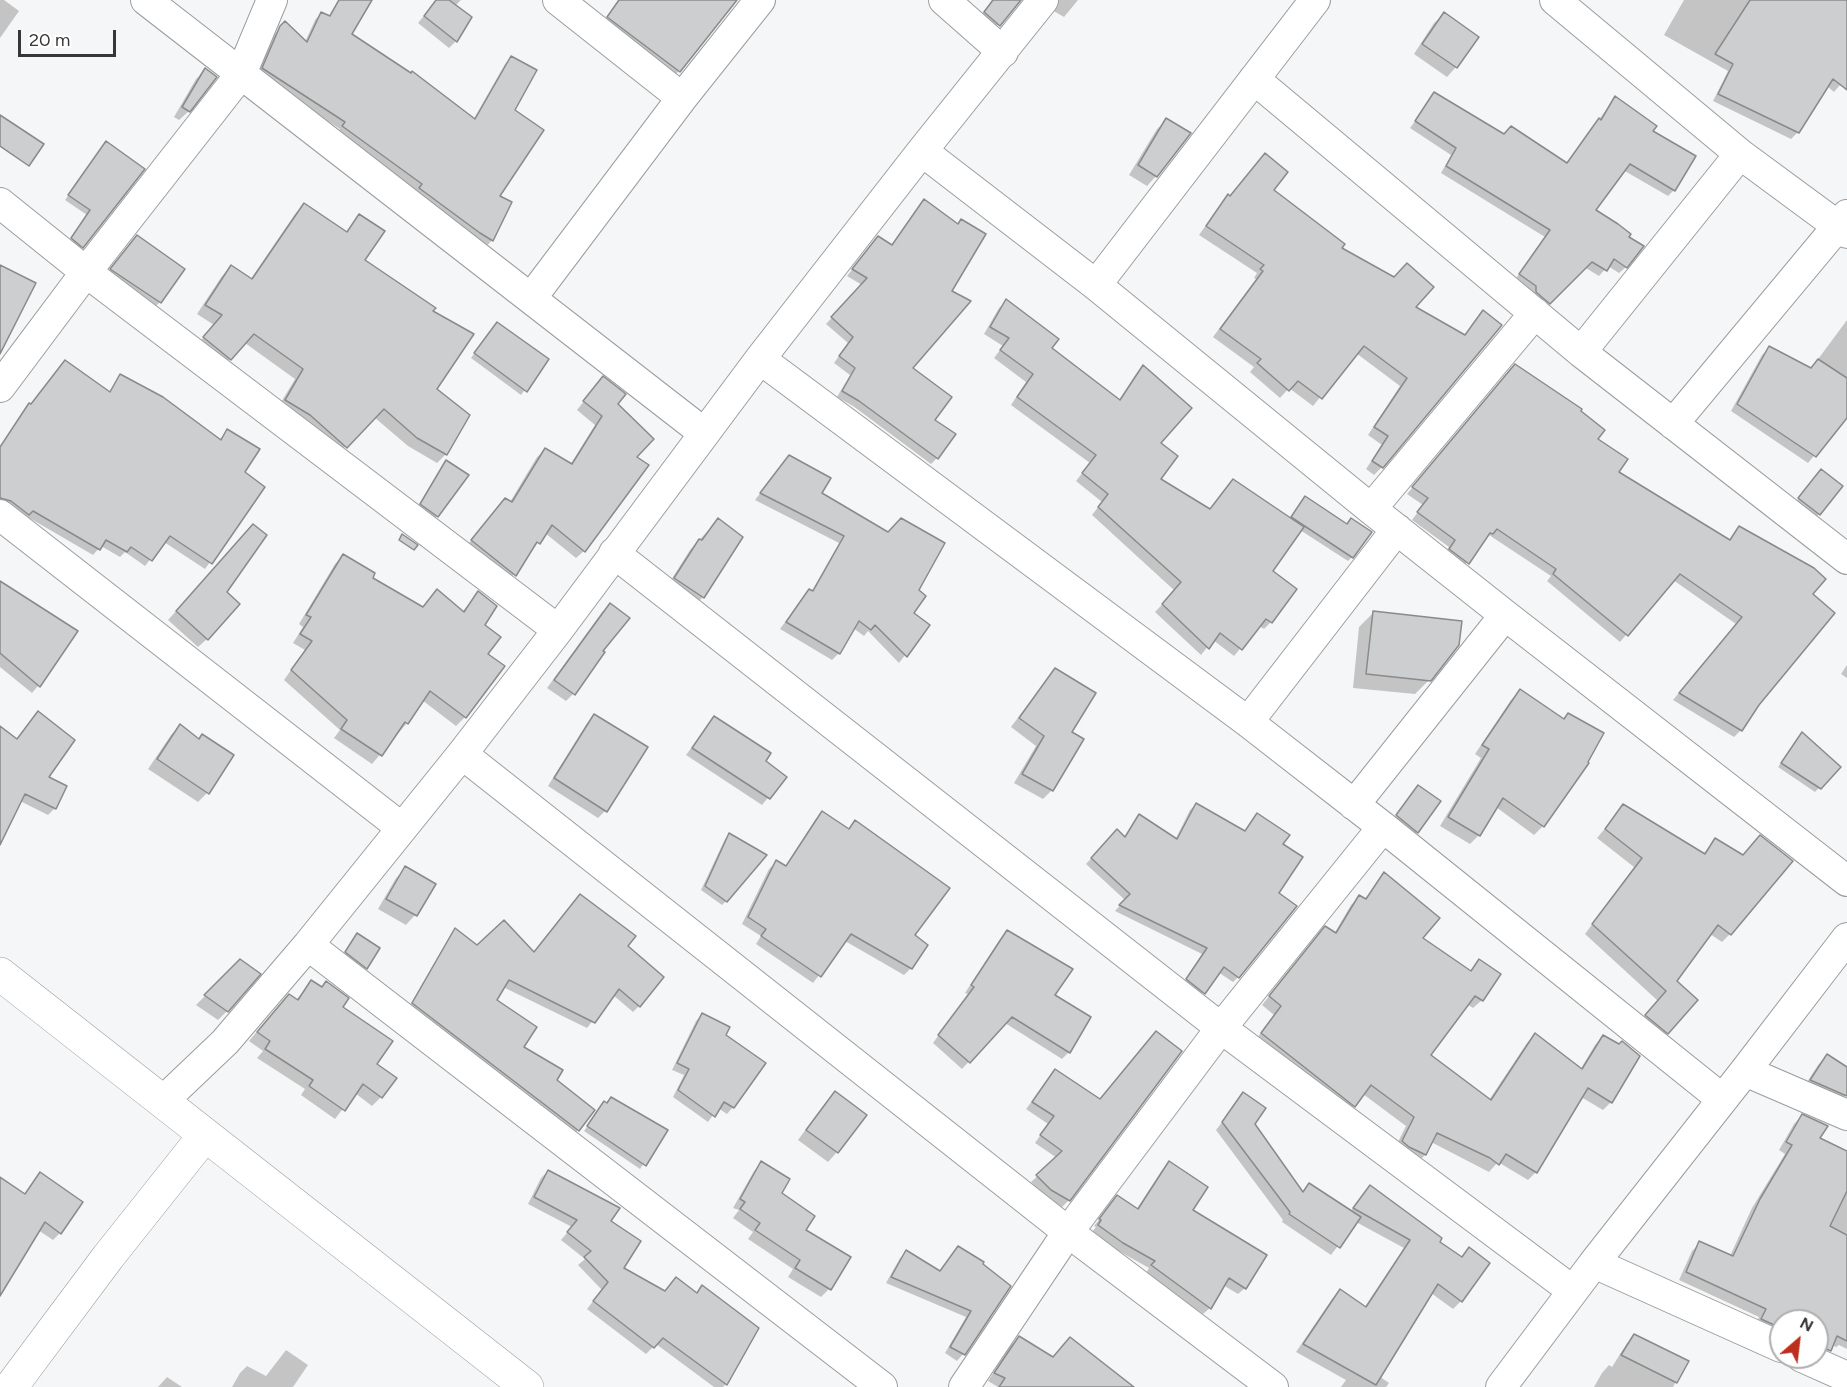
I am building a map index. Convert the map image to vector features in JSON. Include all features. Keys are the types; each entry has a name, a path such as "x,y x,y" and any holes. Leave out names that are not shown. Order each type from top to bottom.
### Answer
{"main road":[{"path":"0,974 526,1387"},
{"path":"11,1387 108,1257 205,1135"}],"street":[{"path":"146,0 704,433"},
{"path":"0,387 86,272 241,74 272,0"},
{"path":"558,0 682,98"},
{"path":"531,297 682,98 760,0"},
{"path":"944,0 1002,52"},
{"path":"163,1101 225,1042 308,945 462,754 558,630 760,359 1043,0"},
{"path":"1096,285 1315,0"},
{"path":"1555,0 1740,153 1844,225 1673,424"},
{"path":"1254,79 1534,314 1847,559"},
{"path":"922,151 1096,285 1397,530 1847,881"},
{"path":"1581,352 1740,153"},
{"path":"0,203 86,272 558,630"},
{"path":"1371,509 1534,314"},
{"path":"760,359 1248,722 1383,827 1722,1099"},
{"path":"0,515 402,828"},
{"path":"1248,722 1397,530"},
{"path":"614,553 1221,1028 1573,1291"},
{"path":"1354,805 1505,615"},
{"path":"462,754 1068,1232 1274,1387"},
{"path":"964,1387 1068,1232 1221,1028 1383,827"},
{"path":"1502,1387 1594,1263 1847,938"},
{"path":"308,945 882,1387"},
{"path":"1745,1071 1847,1115"},
{"path":"1594,1263 1769,1342"},
{"path":"1829,1369 1847,1377"}],"building":[{"path":"339,0 372,0 352,34 411,73 412,71 475,119 511,56 537,70 515,110 544,130 500,196 512,202 493,241 419,188 422,184 342,126 345,122 262,68 280,26 285,21 307,42 321,12 330,16"},
{"path":"436,0 449,0 472,17 457,42 424,16"},
{"path":"619,0 737,0 680,72 607,17"},
{"path":"993,0 1021,0 1000,26 984,12"},
{"path":"1750,0 1847,0 1847,90 1833,79 1799,133 1718,94 1733,64 1715,54"},
{"path":"1444,12 1479,37 1457,68 1422,44"},
{"path":"205,68 217,77 190,112 182,107"},
{"path":"1434,92 1504,134 1511,126 1567,163 1599,118 1601,120 1615,96 1657,126 1653,131 1696,156 1675,191 1630,164 1596,210 1618,224 1631,234 1629,237 1644,246 1627,268 1614,259 1607,271 1592,262 1550,304 1536,292 1536,286 1519,274 1550,230 1446,166 1456,148 1415,121"},
{"path":"0,115 44,144 29,166 0,146"},
{"path":"1166,118 1191,133 1157,177 1138,165"},
{"path":"106,141 145,169 83,248 71,238 90,210 68,195"},
{"path":"1265,153 1288,172 1274,190 1345,244 1342,248 1394,277 1407,263 1434,287 1416,307 1465,335 1483,310 1502,325 1383,468 1372,461 1388,436 1374,427 1407,378 1364,346 1322,399 1298,381 1289,391 1257,363 1261,359 1220,329 1263,271 1260,269 1264,265 1206,226 1228,194 1230,196"},
{"path":"924,199 958,224 961,219 986,234 952,291 971,301 913,368 952,397 935,420 956,434 938,459 842,391 855,368 839,356 853,337 831,317 867,278 852,269 878,236 892,245"},
{"path":"304,203 347,232 359,214 385,231 365,260 436,308 433,311 474,334 437,389 470,415 447,455 417,438 384,409 347,448 310,415 285,400 303,369 254,334 231,360 203,337 222,315 205,305 231,265 252,279"},
{"path":"137,235 185,269 161,303 110,269"},
{"path":"0,265 36,283 0,354"},
{"path":"1006,299 1059,339 1052,348 1120,400 1143,365 1192,408 1161,443 1178,456 1161,479 1210,509 1233,479 1304,527 1273,571 1297,589 1272,623 1266,619 1242,650 1220,633 1209,649 1162,604 1181,582 1098,507 1108,494 1082,473 1096,455 1017,397 1033,374 1000,350 1009,338 990,327"},
{"path":"497,322 549,359 527,392 474,353"},
{"path":"1769,346 1811,368 1818,359 1847,378 1847,418 1816,457 1737,404"},
{"path":"65,360 110,392 120,374 163,397 221,440 227,429 260,449 245,472 265,487 212,564 170,536 152,561 131,547 127,552 106,540 100,550 33,511 29,515 11,501 0,498 0,447 29,403 31,404"},
{"path":"1515,364 1582,409 1581,411 1605,430 1598,439 1628,459 1619,472 1730,540 1739,526 1814,568 1826,579 1813,594 1835,613 1759,705 1742,731 1679,693 1742,617 1680,574 1628,636 1553,574 1556,569 1497,529 1493,534 1490,533 1469,564 1449,549 1455,540 1417,512 1428,498 1412,487"},
{"path":"603,376 626,394 618,404 654,439 637,457 649,465 585,552 552,525 540,544 537,542 516,576 471,540 505,498 512,502 545,448 572,464 602,416 583,401"},
{"path":"789,455 831,478 822,493 888,532 901,518 945,543 919,590 926,596 914,613 930,625 907,657 875,625 871,630 859,621 840,654 786,622 809,589 813,591 844,536 760,493"},
{"path":"446,460 469,475 438,517 420,504"},
{"path":"1821,469 1843,486 1820,515 1798,498"},
{"path":"1305,496 1347,524 1351,518 1372,532 1353,558 1291,517"},
{"path":"718,518 743,537 704,598 674,578 699,539 702,540"},
{"path":"253,524 267,535 227,592 240,604 208,640 176,611"},
{"path":"402,534 418,545 414,550 399,540"},
{"path":"343,554 375,573 373,578 423,607 437,589 464,612 478,591 497,606 485,625 501,637 488,654 505,666 466,718 430,691 408,724 405,722 382,756 341,729 347,720 291,670 312,641 300,634 311,617 306,615"},
{"path":"0,581 78,631 40,687 0,653"},
{"path":"610,603 630,618 603,651 605,652 575,695 554,680"},
{"path":"1373,611 1462,621 1459,645 1431,681 1366,674"},
{"path":"1055,668 1096,693 1072,732 1084,739 1053,791 1022,774 1044,736 1019,718"},
{"path":"1520,689 1564,719 1568,713 1604,733 1589,763 1544,827 1503,798 1480,836 1448,817 1489,749 1482,745"},
{"path":"38,711 75,740 49,777 67,786 56,809 25,794 0,845 0,726 17,739"},
{"path":"594,714 648,747 607,812 554,778"},
{"path":"714,716 771,753 766,761 787,777 770,799 692,748"},
{"path":"180,724 199,739 202,734 234,755 209,794 157,759"},
{"path":"1802,732 1841,767 1821,789 1781,763"},
{"path":"1418,785 1441,801 1418,833 1396,815"},
{"path":"1196,803 1245,831 1257,813 1290,835 1283,844 1303,857 1279,893 1297,906 1239,978 1224,967 1205,994 1186,979 1207,948 1119,905 1130,894 1091,858 1117,829 1125,837 1139,814 1177,839"},
{"path":"1623,804 1705,854 1715,838 1743,855 1760,835 1793,861 1731,935 1718,925 1677,981 1698,1000 1668,1034 1645,1015 1666,991 1592,924 1642,858 1605,829"},
{"path":"822,811 849,829 855,820 950,888 915,935 928,945 912,969 851,934 821,977 761,936 766,929 748,917 776,860 786,866"},
{"path":"729,833 767,855 727,902 705,886"},
{"path":"405,866 436,884 417,916 386,899"},
{"path":"1384,872 1440,918 1423,938 1471,971 1479,959 1501,974 1483,1001 1475,996 1431,1055 1491,1100 1535,1033 1582,1069 1603,1035 1619,1044 1622,1041 1640,1056 1612,1103 1588,1088 1537,1173 1506,1154 1499,1165 1490,1158 1437,1133 1426,1155 1409,1147 1402,1141 1414,1117 1371,1085 1355,1107 1261,1033 1281,1006 1269,996 1325,926 1336,933 1359,895 1366,899"},
{"path":"580,894 636,936 628,946 664,977 640,1007 619,989 595,1023 509,980 497,1000 537,1027 524,1047 563,1070 557,1080 595,1110 579,1131 412,1003 455,928 477,945 504,920 534,952"},
{"path":"1007,930 1073,969 1055,995 1091,1017 1070,1053 1012,1017 970,1063 938,1035 974,987 971,985"},
{"path":"357,933 380,948 367,969 345,952"},
{"path":"240,959 261,974 228,1012 204,995"},
{"path":"311,980 322,987 326,981 349,998 343,1007 393,1041 377,1064 397,1078 382,1098 363,1084 345,1111 309,1086 313,1080 265,1049 270,1041 257,1032 289,994 298,1000"},
{"path":"702,1013 730,1027 726,1035 766,1063 734,1108 724,1102 715,1117 678,1090 689,1069 677,1063"},
{"path":"1156,1031 1182,1051 1070,1201 1051,1190 1036,1175 1062,1151 1040,1135 1054,1116 1032,1102 1055,1069 1100,1099"},
{"path":"1827,1054 1847,1067 1847,1096 1810,1080"},
{"path":"835,1091 867,1115 838,1153 806,1130"},
{"path":"1243,1092 1266,1108 1255,1124 1303,1192 1309,1183 1361,1217 1340,1248 1289,1214 1290,1212 1222,1122"},
{"path":"611,1097 668,1130 646,1166 587,1126 604,1101 607,1103"},
{"path":"1802,1114 1828,1126 1820,1138 1847,1151 1847,1191 1830,1226 1847,1235 1847,1341 1837,1336 1831,1351 1829,1350 1829,1309 1769,1309 1769,1323 1761,1319 1766,1309 1686,1272 1699,1241 1733,1256 1760,1199 1792,1145 1786,1142"},
{"path":"761,1161 790,1179 782,1193 815,1216 806,1230 851,1257 831,1290 795,1268 800,1260 755,1230 760,1223 740,1209 745,1202 740,1199"},
{"path":"1169,1161 1208,1187 1193,1210 1267,1255 1246,1289 1229,1278 1211,1309 1151,1265 1155,1261 1123,1243 1098,1225 1101,1220 1099,1219 1117,1195 1138,1209"},
{"path":"548,1170 620,1208 611,1221 641,1241 624,1268 665,1291 676,1277 697,1293 702,1285 759,1328 727,1385 663,1338 654,1348 593,1301 608,1282 584,1257 591,1251 567,1232 577,1220 534,1197"},
{"path":"40,1172 83,1202 61,1234 45,1222 0,1296 0,1177 25,1194"},
{"path":"1370,1185 1442,1238 1440,1242 1462,1257 1469,1247 1490,1263 1462,1302 1438,1284 1376,1385 1303,1344 1340,1289 1366,1307 1410,1240 1353,1208"},
{"path":"958,1246 984,1262 983,1264 1011,1286 965,1355 950,1347 971,1311 891,1277 906,1250 940,1271"},
{"path":"1634,1334 1689,1361 1677,1383 1621,1355"},
{"path":"1019,1336 1053,1357 1070,1337 1134,1387 999,1387 1005,1378 994,1373"}]}
